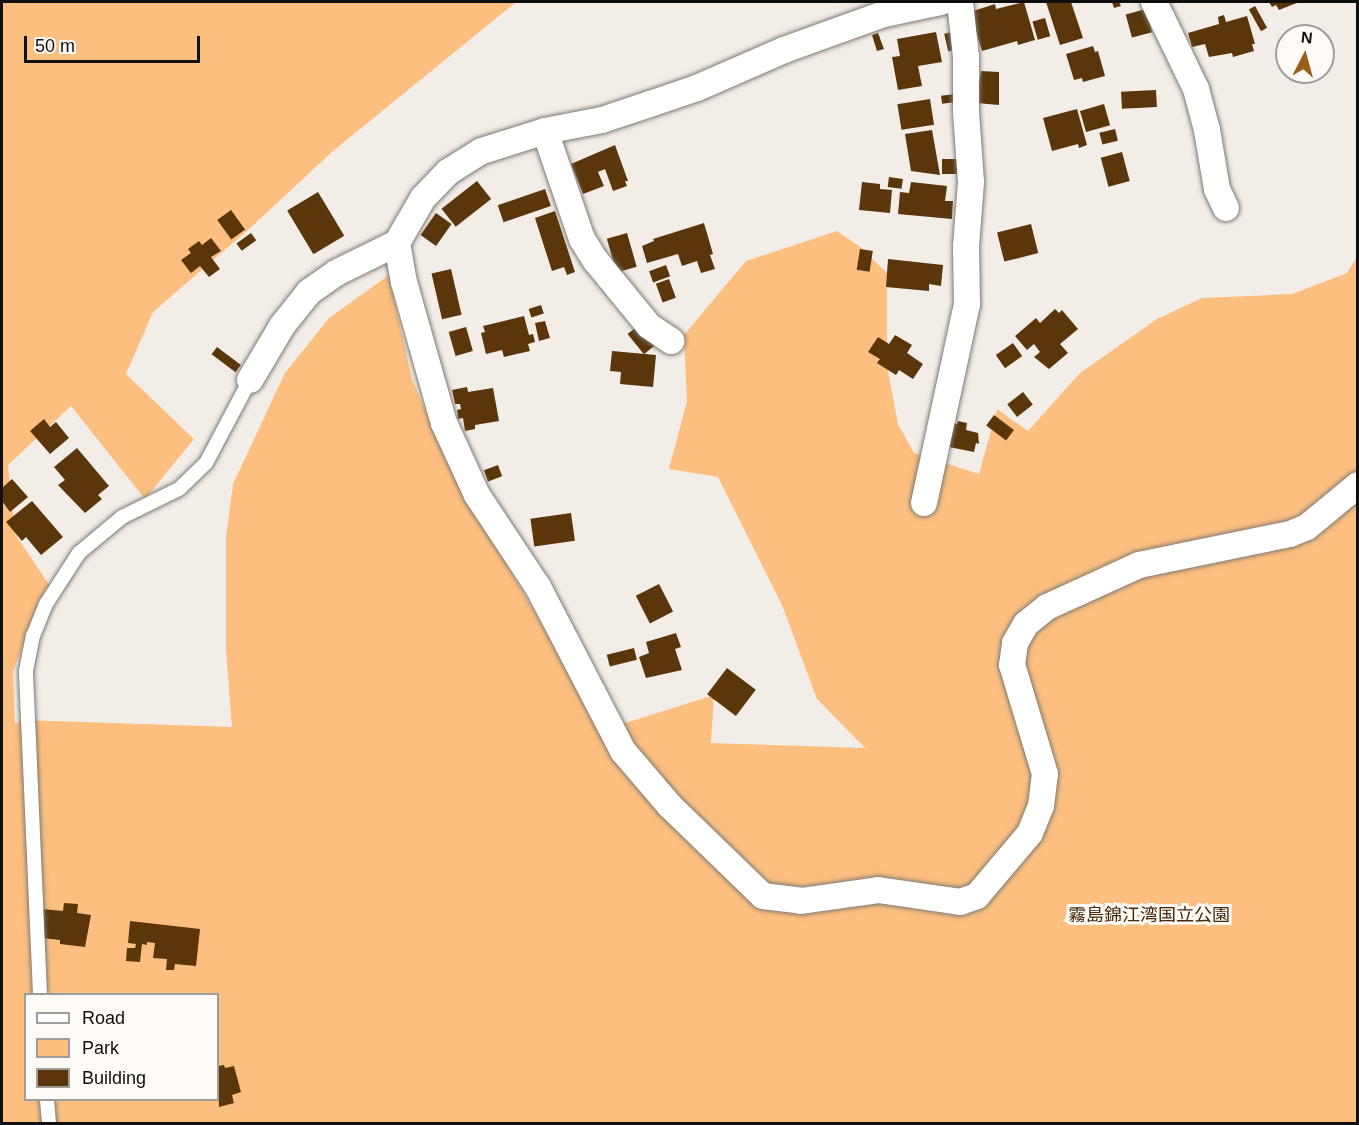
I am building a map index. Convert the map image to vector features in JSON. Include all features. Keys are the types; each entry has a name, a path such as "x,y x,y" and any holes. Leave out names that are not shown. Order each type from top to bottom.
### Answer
{"street":[{"path":"250,380 282,326 309,292 336,273 397,243 423,198 447,172 483,151 545,131 602,120 697,88 784,50 873,18 941,2"},
{"path":"924,503 967,304 966,246 972,182 966,112 966,57 960,2"},
{"path":"1154,2 1196,89 1207,130 1217,189 1226,208"},
{"path":"545,131 582,239 596,261 649,326 671,341"},
{"path":"397,243 404,282 444,423 477,495 538,587 623,752 670,806 763,896 801,901 878,890 960,902 977,896 1030,832 1041,806 1046,774 1012,664 1015,643 1026,624 1047,607 1139,565 1290,534 1307,527 1358,485"}],"lane":[{"path":"40,993 26,671 33,636 46,604 79,553 122,517 179,489 206,462 250,380"},
{"path":"47,1101 49,1124"}],"green space":[{"name":"霧島錦江湾国立公園","path":"2,2 516,2 333,151 248,230 153,312 126,374 194,439 145,499 71,406 8,465 15,534 52,589 36,610 13,672 15,724 22,720 232,727 226,650 226,537 233,484 285,373 329,318 389,275 412,379 446,460 593,712 616,726 714,695 711,743 865,748 817,699 782,605 718,477 669,469 687,401 684,335 746,261 837,231 859,246 887,273 887,366 898,424 914,453 979,474 997,409 1028,431 1080,373 1157,319 1202,298 1292,294 1347,273 1357,257 1357,1123 2,1124"}],"building":[{"path":"1024,2 1035,40 1018,45 1017,41 982,51 970,12 995,4 996,9"},
{"path":"1046,2 1071,2 1083,38 1060,45"},
{"path":"1112,2 1119,2 1121,6 1114,8"},
{"path":"1269,2 1299,2 1279,10 1276,5 1272,7"},
{"path":"1255,6 1267,28 1261,31 1249,9"},
{"path":"1146,9 1152,32 1132,38 1126,14"},
{"path":"1224,15 1226,22 1247,16 1255,44 1252,44 1254,51 1233,57 1232,53 1209,57 1205,44 1192,47 1188,33 1219,24 1218,17"},
{"path":"1045,18 1050,36 1038,40 1033,22"},
{"path":"936,32 942,62 918,66 922,86 898,90 892,57 900,56 897,39"},
{"path":"952,32 956,50 948,51 944,34"},
{"path":"878,33 884,49 877,51 872,35"},
{"path":"1093,46 1095,52 1098,51 1105,76 1083,82 1082,78 1074,80 1066,54"},
{"path":"981,71 999,72 999,105 976,103"},
{"path":"1156,90 1157,107 1122,109 1121,92"},
{"path":"955,94 956,102 942,104 941,96"},
{"path":"930,99 934,125 901,130 897,104"},
{"path":"1104,104 1110,125 1086,132 1080,111"},
{"path":"1077,109 1087,145 1079,148 1078,144 1052,151 1043,118"},
{"path":"1115,129 1118,141 1102,145 1099,133"},
{"path":"932,130 940,175 911,171 905,134"},
{"path":"615,145 628,181 625,181 627,186 613,191 605,169 598,172 604,186 583,194 571,164"},
{"path":"1122,152 1130,181 1109,187 1101,158"},
{"path":"942,159 961,159 961,174 942,174"},
{"path":"889,177 903,179 901,189 888,187"},
{"path":"477,181 491,199 456,227 442,209"},
{"path":"862,182 880,184 880,189 892,190 890,213 859,210"},
{"path":"911,182 947,186 945,201 953,201 952,219 898,214 900,192 909,193"},
{"path":"545,189 551,206 504,222 498,205"},
{"path":"318,192 344,236 313,254 287,211"},
{"path":"231,210 245,229 231,239 217,220"},
{"path":"555,211 575,272 567,275 564,267 552,271 535,218"},
{"path":"436,213 452,224 436,246 421,235"},
{"path":"704,223 715,269 701,273 697,261 682,266 678,254 647,263 642,246 654,241 653,239"},
{"path":"1031,224 1038,253 1004,262 997,232"},
{"path":"251,233 256,240 242,251 236,244"},
{"path":"627,233 637,267 616,272 607,239"},
{"path":"211,238 221,251 211,257 220,269 209,277 200,266 191,273 181,260 191,253 188,249 199,241 202,245"},
{"path":"860,249 873,251 870,272 857,270"},
{"path":"888,259 943,265 941,286 929,284 929,291 886,287"},
{"path":"666,265 670,276 653,282 649,271"},
{"path":"451,269 462,315 442,319 432,273"},
{"path":"669,279 676,298 663,303 656,284"},
{"path":"541,305 544,314 531,318 529,309"},
{"path":"1055,309 1059,313 1062,310 1078,329 1060,344 1068,353 1049,369 1034,357 1040,352 1034,344 1027,350 1015,336 1036,318 1040,323"},
{"path":"524,316 529,335 533,334 535,342 528,344 530,351 504,357 502,350 486,354 481,333 485,332 483,326"},
{"path":"545,321 550,338 539,341 535,323"},
{"path":"640,324 656,344 644,354 628,334"},
{"path":"466,327 473,351 456,356 449,332"},
{"path":"895,335 912,345 907,353 923,364 913,379 899,370 896,375 877,363 880,359 868,352 878,337 889,344"},
{"path":"1013,343 1022,356 1005,368 996,355"},
{"path":"217,347 241,365 236,372 212,354"},
{"path":"612,351 656,355 653,387 620,384 621,372 610,371"},
{"path":"467,387 468,392 493,388 499,421 475,425 475,429 465,431 463,418 458,419 457,410 461,409 460,404 455,404 452,390"},
{"path":"1023,392 1033,405 1017,417 1007,404"},
{"path":"994,415 1014,430 1006,440 986,425"},
{"path":"44,419 50,427 56,422 69,438 50,454 30,431"},
{"path":"958,421 967,423 966,430 978,433 979,444 976,443 974,452 949,447 949,423 957,424"},
{"path":"77,448 109,486 98,495 102,499 85,513 58,485 65,480 54,467"},
{"path":"498,465 502,476 488,481 484,470"},
{"path":"12,479 28,497 10,512 2,501 2,488"},
{"path":"32,501 63,537 41,555 26,537 22,541 6,522"},
{"path":"571,513 575,541 534,546 530,519"},
{"path":"659,584 673,612 650,623 636,596"},
{"path":"676,633 681,647 675,649 682,670 646,678 639,657 649,653 646,642"},
{"path":"634,648 637,660 610,666 607,655"},
{"path":"727,668 756,690 736,716 707,694"},
{"path":"64,903 78,904 77,913 91,915 85,947 60,944 60,940 42,938 42,909 63,911"},
{"path":"130,921 200,929 196,966 175,964 174,970 166,970 167,959 153,958 155,943 147,942 147,945 142,944 140,962 126,961 127,948 135,948 136,944 128,943"},
{"path":"224,1065 225,1068 234,1066 241,1092 232,1095 234,1103 219,1107 219,1101 219,1066"}]}
